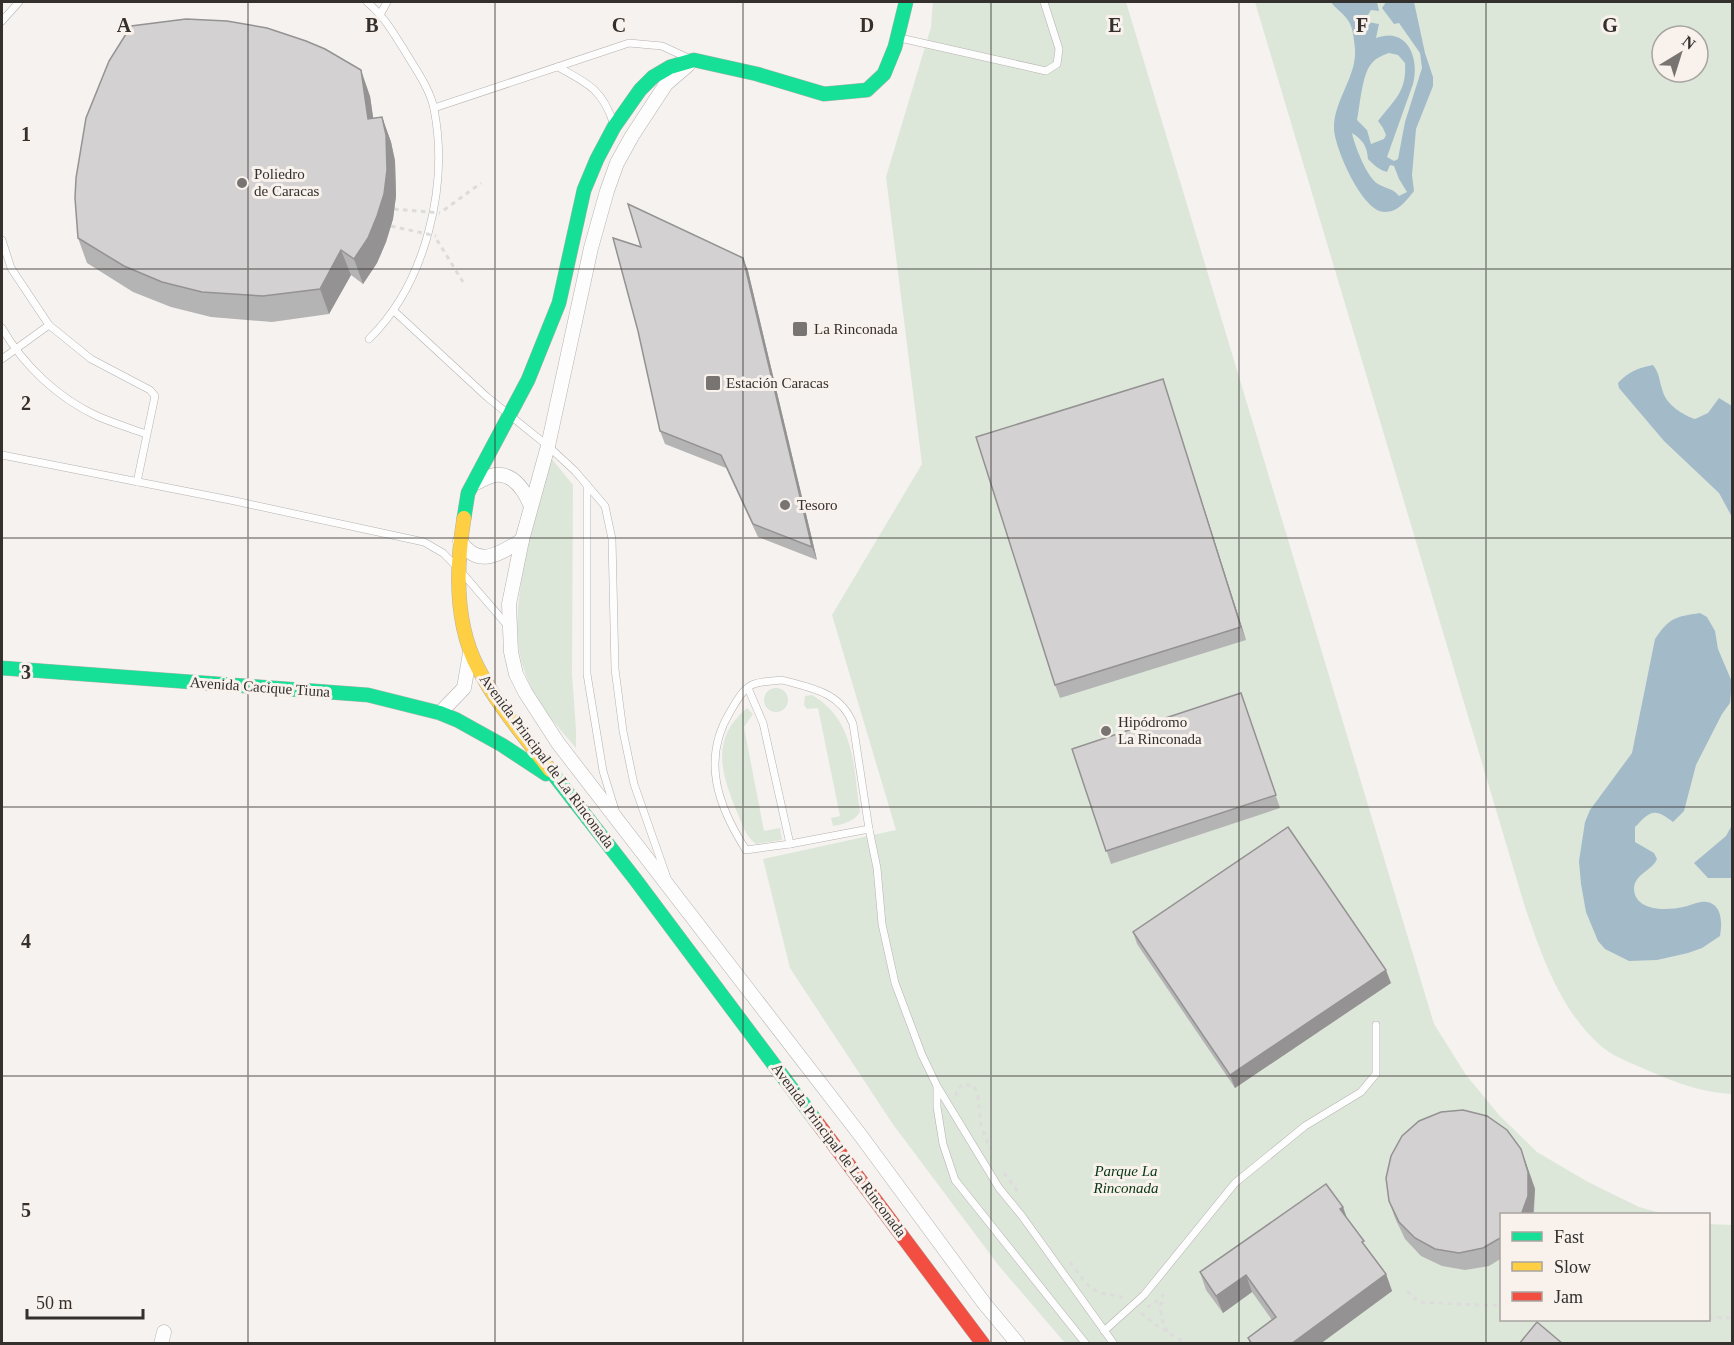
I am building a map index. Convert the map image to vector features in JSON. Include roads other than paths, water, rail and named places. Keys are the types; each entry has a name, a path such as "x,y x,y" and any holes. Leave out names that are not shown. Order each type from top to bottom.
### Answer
{"street":[{"path":"694,60 757,74 824,94 867,90 884,74 906,2"},
{"name":"Avenida Principal de La Rinconada","path":"694,60 670,67 653,77 640,90 614,127 584,190 559,303 528,381 473,484 464,509 458,568 462,623 477,667 502,706 559,783 650,898 983,1344"},
{"name":"Avenida Principal de La Rinconada","path":"694,60 666,84 617,163 607,191 591,248 548,446 530,504 509,604 511,652 516,674 558,743 847,1118 984,1303 1018,1344"},
{"path":"473,484 494,475 505,476 515,480 524,489 530,504"},
{"path":"460,541 466,550 477,557 500,554 522,540"},
{"path":"440,713 464,688 471,648"},
{"name":"Avenida Cacique Tiuna","path":"2,668 368,696 440,713 502,745 559,783"}],"lane":[{"path":"2,21 19,2"},
{"path":"367,2 381,13 427,91 434,108 439,169 431,224 414,274 394,311 369,339"},
{"path":"381,13 387,2"},
{"path":"897,37 1046,71 1057,64 1059,49 1044,2"},
{"path":"434,108 629,43 662,46 694,60"},
{"path":"558,67 593,87 608,107 614,127"},
{"path":"2,240 11,268 49,325 91,359 150,390 155,396 138,482"},
{"path":"394,311 487,397 548,446 604,506 612,539 615,669 623,731 634,784 672,891"},
{"path":"2,359 49,325"},
{"path":"2,328 14,350 58,393 97,416 146,434"},
{"path":"2,455 424,542 443,553 509,627"},
{"path":"586,485 587,674 603,771 618,821"},
{"path":"869,829 746,850 734,831 721,798 714,767 714,754 717,739 729,713 748,688 755,684 782,680 820,690 849,713 853,724 869,829 878,868 882,924 895,983 922,1055 937,1086 999,1188 1022,1216 1114,1344"},
{"path":"748,688 763,723 790,844"},
{"path":"1104,1331 1144,1295 1235,1183 1305,1126 1361,1092 1376,1074 1376,1025"},
{"path":"937,1086 937,1107 943,1144 955,1180 1086,1344"}],"water":[{"path":"1331,2 1377,2 1379,11 1371,10 1368,15 1368,22 1379,24 1376,38 1387,35 1396,36 1403,40 1413,55 1415,74 1413,84 1387,157 1394,161 1398,159 1405,122 1422,68 1420,53 1399,23 1394,24 1382,8 1386,2 1414,2 1425,53 1433,77 1433,86 1416,129 1412,175 1414,191 1401,205 1390,212 1377,210 1368,202 1359,191 1339,151 1334,129 1335,119 1355,59 1355,49 1349,22","holes":["1389,53 1398,55 1405,63 1404,81 1402,89 1378,121 1386,135 1384,139 1371,144 1367,130 1357,120 1362,90 1366,74 1372,63","1352,133 1364,144 1368,159 1377,167 1387,172 1390,165 1394,166 1407,192 1399,196 1374,181 1355,145"]},
{"path":"1653,365 1665,397 1685,415 1695,419 1708,413 1719,398 1732,406 1732,517 1719,493 1664,441 1619,388 1618,383 1630,373"},
{"path":"1700,613 1707,617 1715,631 1718,649 1732,682 1730,703 1696,765 1684,811 1673,822 1661,814 1652,813 1635,827 1635,842 1654,853 1657,859 1637,879 1634,889 1642,904 1653,908 1678,908 1701,902 1713,904 1721,918 1720,936 1702,948 1688,953 1657,960 1629,961 1605,949 1598,941 1586,912 1579,861 1585,822 1590,810 1632,753 1655,639 1674,619"},
{"path":"1732,825 1732,878 1708,878 1694,863 1726,836"}],"place":[{"name":"Poliedro de Caracas","path":"242,183"},
{"name":"La Rinconada","path":"800,329"},
{"name":"Estación Caracas","path":"713,383"},
{"name":"Tesoro","path":"785,505"},
{"name":"Hipódromo La Rinconada","path":"1106,731"}],"park label":[{"name":"Parque La Rinconada","path":"1126,1180"}]}
